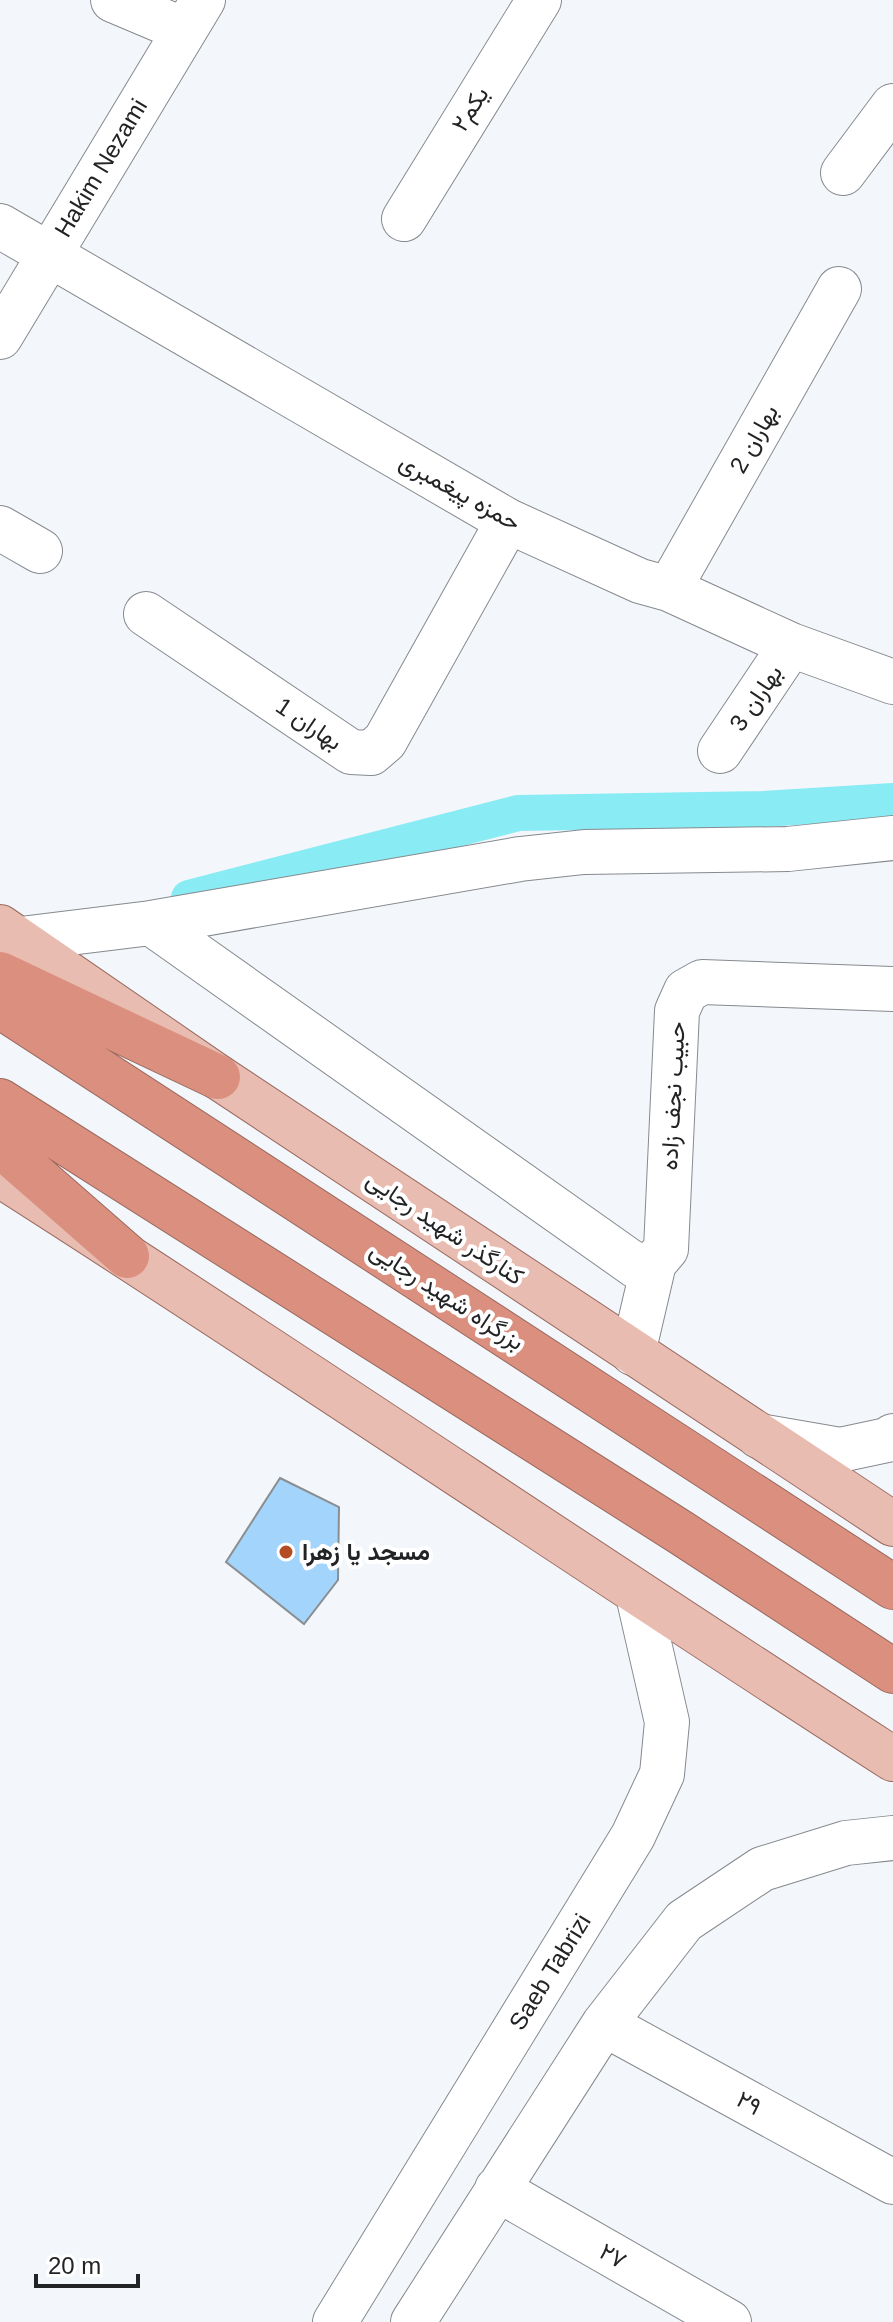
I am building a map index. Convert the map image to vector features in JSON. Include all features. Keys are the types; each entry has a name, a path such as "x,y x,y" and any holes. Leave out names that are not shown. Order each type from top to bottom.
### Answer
{"highway":[{"path":"7,947 218,1077"},
{"name":"بزرگراه شهید رجایی","path":"0,1006 893,1587"},
{"path":"0,1101 680,1532 893,1671"},
{"path":"0,1145 127,1256"}],"main road":[{"name":"کنارگذر شهید رجایی","path":"218,1077 893,1524"},
{"path":"0,1175 893,1759"}],"street":[{"path":"113,0 193,15"},
{"name":"یکم۲","path":"404,219 539,0"},
{"name":"Hakim Nezami","path":"0,337 193,15"},
{"path":"843,173 893,106"},
{"name":"حمزه پیغمبری","path":"0,226 508,521 791,645 893,682"},
{"name":"بهاران 2","path":"669,589 839,289"},
{"name":"بهاران 1","path":"146,614 351,752 371,753 385,741 508,521"},
{"path":"0,528 40,551"},
{"name":"بهاران 3","path":"720,751 791,645"},
{"path":"7,947 520,859 571,853 788,849 893,838"},
{"path":"151,923 636,1266 654,1263"},
{"name":"حبیب نجف زاده","path":"633,1353 654,1263 666,1249 677,1011 686,991 702,982 893,989"},
{"path":"759,1436 840,1450 893,1436"},
{"name":"Saeb Tabrizi","path":"335,2322 633,1836 662,1774 667,1722 638,1595"},
{"path":"413,2322 604,2024 684,1921 762,1869 846,1843 893,1838"},
{"name":"۲۹","path":"604,2024 893,2182"},
{"name":"۲۷","path":"497,2189 729,2322"}],"building":[{"name":"مسجد یا زهرا","path":"280,1478 339,1507 338,1580 304,1624 226,1562"}],"waterway":[{"path":"189,898 518,813 763,809 893,801"}],"place":[{"name":"مسجد یا زهرا","path":"286,1552"}]}
